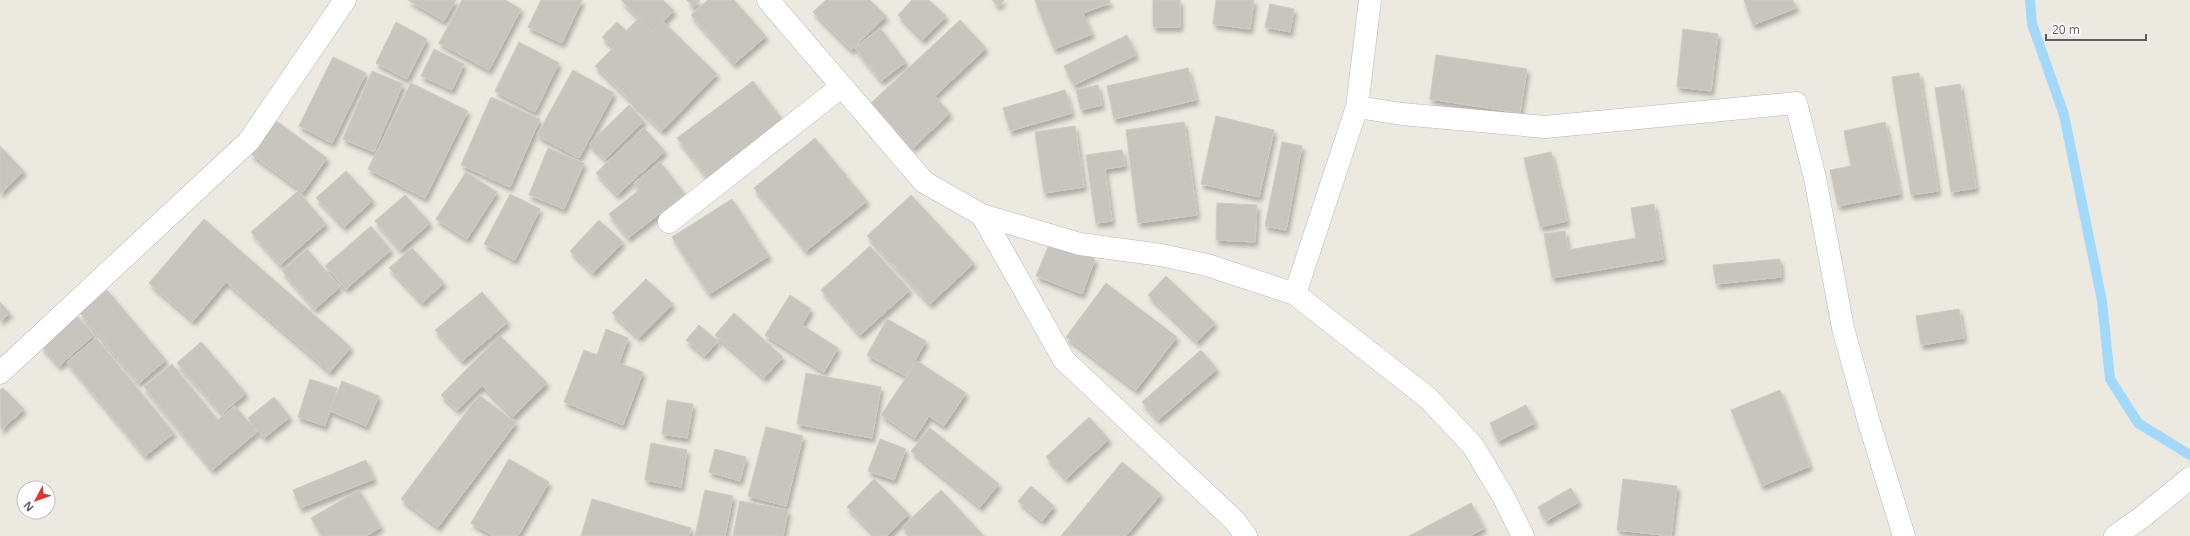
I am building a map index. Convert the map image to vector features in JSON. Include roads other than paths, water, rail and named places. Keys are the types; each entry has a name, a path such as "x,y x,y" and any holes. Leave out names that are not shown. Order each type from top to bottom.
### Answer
{"street":[{"path":"0,373 250,141 346,0"},
{"path":"768,0 924,182 982,215 1080,244 1161,255 1207,265 1295,294 1428,398 1473,446 1503,496 1523,536"},
{"path":"1295,294 1356,107 1370,0"},
{"path":"669,222 841,87"},
{"path":"1356,107 1402,114 1545,127 1796,103 1815,178 1843,328 1868,420 1904,536"},
{"path":"982,215 1064,360 1235,522 1246,536"},
{"path":"2115,536 2141,518 2190,478"}],"waterway":[{"path":"2030,0 2032,24 2064,115 2102,301 2110,379 2138,423 2190,455"}]}
